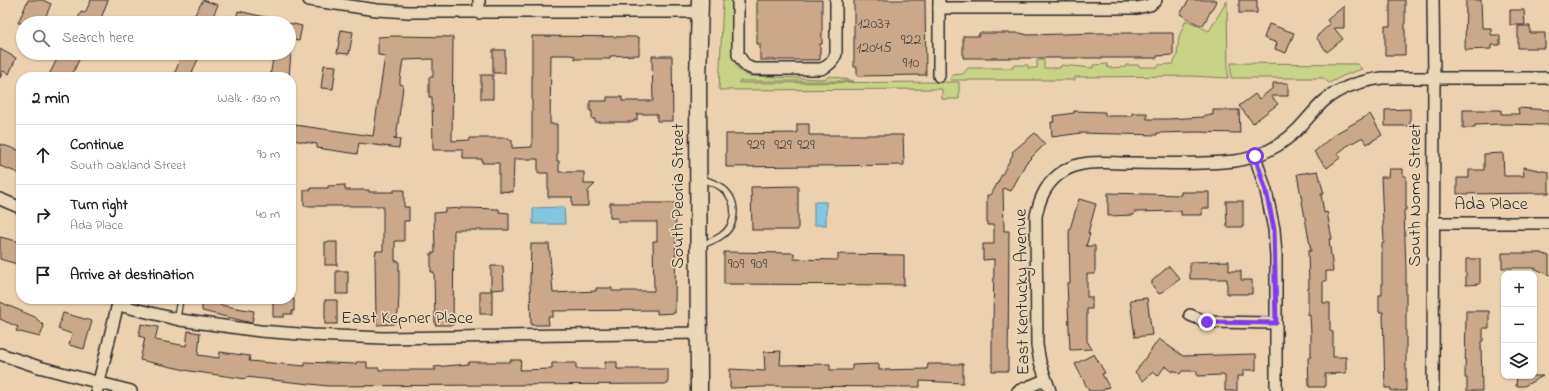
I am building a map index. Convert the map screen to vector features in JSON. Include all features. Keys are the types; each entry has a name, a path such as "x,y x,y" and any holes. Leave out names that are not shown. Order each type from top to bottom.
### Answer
{"main road":[{"name":"South Peoria Street","path":"699,391 700,6"}],"street":[{"path":"309,0 377,10 479,13 700,6"},
{"path":"479,0 479,13"},
{"path":"738,0 737,51 741,61 746,66 753,69 821,69 828,67 836,54 836,0"},
{"path":"939,76 939,4 1137,8 1150,5 1156,0"},
{"name":"South Nome Street","path":"1433,0 1433,391"},
{"name":"East Kentucky Avenue","path":"1018,391 1045,380 1037,345 1036,216 1039,201 1045,188 1064,170 1086,163 1218,162 1255,156 1283,142 1296,131 1325,101 1352,85 1382,78 1549,78"},
{"path":"1255,156 1266,191 1274,229 1276,391"},
{"path":"0,200 16,206"},
{"name":"Ada Place","path":"1433,223 1549,223"},
{"path":"98,387 118,304"},
{"name":"East Kepner Place","path":"125,304 177,318 260,331 383,338 699,333"},
{"path":"1190,315 1207,322 1276,323"},
{"path":"0,354 98,387 131,391"},
{"path":"1045,380 1050,391"}],"lane":[{"path":"699,178 714,183 728,193 732,200 734,213 732,224 724,234 699,246"},
{"path":"177,318 179,304"}],"green space":[{"path":"723,0 734,0 734,56 739,70 743,73 750,76 824,79 831,76 854,81 739,81 739,83 959,82 959,99 942,99 942,89 719,90"},
{"path":"1227,1 1228,78 1191,76 1075,77 1075,80 950,80 952,75 963,74 968,68 1013,68 1013,65 1028,65 1028,68 1037,68 1037,60 1044,60 1044,68 1060,68 1061,65 1093,68 1093,65 1107,64 1108,68 1126,67 1126,65 1158,67 1158,65 1173,64 1177,56 1179,37 1186,20 1209,31"},
{"path":"1231,63 1357,64 1362,69 1329,83 1323,78 1231,78"}],"water":[{"path":"814,202 826,202 826,225 814,225"},
{"path":"564,207 565,224 533,224 533,208"}],"building":[{"path":"28,0 43,0 51,4 46,16 21,16"},
{"path":"91,0 108,0 102,16 79,16 81,12 85,13"},
{"path":"203,0 218,5 213,16 194,16"},
{"path":"757,0 822,0 822,44 820,44 820,60 760,60 760,44 757,44"},
{"path":"854,0 925,0 926,75 857,76 857,67 854,67"},
{"path":"1189,0 1217,0 1203,25 1199,25 1180,14"},
{"path":"1239,0 1257,0 1257,13 1239,13"},
{"path":"1390,0 1405,0 1405,55 1385,55 1385,26 1390,26"},
{"path":"1466,0 1481,0 1482,28 1491,28 1491,35 1500,35 1500,45 1491,45 1491,49 1465,50"},
{"path":"1344,6 1344,28 1334,28 1343,39 1327,52 1316,37 1330,24 1327,20"},
{"path":"1510,10 1524,10 1525,25 1510,25"},
{"path":"238,11 260,16 237,16"},
{"path":"1269,24 1294,33 1286,53 1275,49 1277,43 1264,38"},
{"path":"296,25 302,26 299,41 296,40"},
{"path":"1518,26 1530,26 1530,33 1545,33 1545,48 1518,48"},
{"path":"341,30 353,32 349,54 337,53"},
{"path":"979,33 1020,33 1028,35 1173,33 1173,55 1157,56 1157,58 963,58 963,36 979,36"},
{"path":"532,36 639,37 639,55 610,56 610,59 575,59 575,56 570,55 551,55 550,124 557,124 557,161 559,161 559,172 584,172 584,184 595,184 588,191 588,206 572,206 572,197 548,197 548,173 538,173 538,159 514,159 513,192 499,191 499,163 482,163 482,159 463,159 463,150 433,150 432,97 429,97 429,77 433,77 433,59 403,60 400,79 400,84 403,85 402,95 396,138 393,138 400,139 399,148 359,143 357,154 317,148 317,144 296,140 296,125 373,136 385,56 378,55 378,37 453,37 452,141 470,140 470,138 509,138 509,140 512,140 512,148 532,147"},
{"path":"0,49 16,58 9,74 3,71 0,78"},
{"path":"493,50 505,50 505,73 493,73"},
{"path":"652,56 672,56 673,121 657,121 657,114 637,114 637,120 634,120 634,122 595,122 595,119 592,119 592,111 590,111 590,101 607,101 607,97 622,97 622,101 653,101"},
{"path":"56,60 79,60 73,72 50,72"},
{"path":"180,60 198,60 192,72 175,72"},
{"path":"273,60 290,60 289,72 271,72"},
{"path":"324,65 336,66 333,89 321,88"},
{"path":"481,75 493,75 493,99 481,99"},
{"path":"1273,83 1288,83 1288,96 1271,96 1278,104 1253,123 1239,106 1255,94 1259,99 1273,88"},
{"path":"1518,108 1549,110 1549,125 1500,124 1475,125 1475,128 1463,128 1463,110 1501,110 1501,114 1519,114"},
{"path":"1410,109 1410,126 1385,126 1385,110"},
{"path":"1213,110 1239,110 1240,133 1196,132 1157,133 1157,135 1081,133 1052,137 1051,122 1054,122 1053,116 1074,113 1074,111 1105,112 1105,116 1132,116 1132,113 1147,113 1147,119 1168,119 1204,117 1204,115 1213,115"},
{"path":"1370,114 1382,135 1367,144 1363,138 1361,138 1347,146 1337,154 1341,157 1327,168 1314,152 1335,134"},
{"path":"797,124 809,124 809,135 903,135 904,165 726,167 726,134 797,133"},
{"path":"1035,133 1045,144 1026,163 1011,191 1003,188 1004,231 1009,231 1008,371 992,371 994,259 983,260 983,244 994,244 994,225 987,225 987,195 991,195 1013,154 1012,152"},
{"path":"0,144 16,149 16,172 0,166"},
{"path":"1503,153 1504,176 1524,176 1523,167 1549,172 1549,193 1457,194 1457,178 1469,178 1469,170 1484,170 1484,154"},
{"path":"1389,169 1403,169 1403,176 1406,176 1406,210 1404,210 1406,271 1406,391 1391,391 1391,388 1385,388 1383,312 1379,312 1379,295 1382,295 1382,243 1384,243 1381,177 1388,177"},
{"path":"1318,171 1324,194 1321,194 1324,213 1327,212 1332,239 1329,239 1333,271 1326,271 1326,281 1323,281 1323,303 1330,303 1330,331 1333,332 1333,357 1346,357 1346,373 1325,374 1325,387 1309,387 1308,357 1311,357 1311,333 1310,315 1308,315 1308,251 1311,251 1297,174"},
{"path":"345,185 345,190 394,192 394,190 404,190 404,207 409,207 409,221 404,221 404,241 395,241 395,261 399,261 399,295 398,314 396,315 394,324 377,325 376,319 375,256 376,251 383,251 383,206 304,206 304,190"},
{"path":"798,186 798,230 752,230 751,187"},
{"path":"1181,192 1209,192 1209,208 1202,208 1202,215 1181,215 1181,211 1134,212 1134,215 1108,216 1108,193 1181,195"},
{"path":"1079,199 1096,204 1086,246 1095,246 1095,274 1087,274 1087,297 1092,297 1092,309 1087,309 1087,341 1092,349 1070,350 1067,283 1070,283 1069,232"},
{"path":"1226,201 1243,201 1243,227 1227,227"},
{"path":"610,203 676,203 675,313 657,314 657,310 553,311 553,317 548,317 549,325 531,325 531,244 549,244 553,293 596,291 596,288 612,288 612,291 654,291 653,241 657,241 657,222 618,222 618,218 610,218"},
{"path":"445,209 499,209 499,212 509,213 509,230 454,230 453,325 435,325 434,272 431,272 431,253 435,253 434,213 445,212"},
{"path":"0,237 16,241 16,264 0,259"},
{"path":"325,242 337,242 337,265 325,265"},
{"path":"724,252 794,253 794,259 838,260 838,254 904,255 904,285 724,284"},
{"path":"1502,253 1541,253 1549,256 1549,275 1534,268 1502,268"},
{"path":"1466,259 1480,259 1480,284 1466,285"},
{"path":"1229,261 1229,271 1241,271 1241,280 1252,280 1252,294 1227,294 1227,279 1190,279 1190,262"},
{"path":"491,266 503,266 504,289 491,290"},
{"path":"1169,266 1180,279 1159,294 1152,285 1152,281"},
{"path":"336,271 348,271 348,294 336,294"},
{"path":"480,291 492,291 492,314 480,314"},
{"path":"1147,298 1152,335 1135,337 1130,300"},
{"path":"325,300 337,300 337,324 325,324"},
{"path":"0,302 35,317 44,326 40,337 16,331 18,327 0,319"},
{"path":"202,304 220,304 254,311 252,323 202,311"},
{"path":"273,304 294,304 294,311 292,311 292,314 284,314 284,317 273,317"},
{"path":"1466,311 1489,311 1489,328 1483,328 1483,341 1481,341 1482,391 1467,391 1467,378 1465,378"},
{"path":"63,313 92,321 84,349 69,345 72,334 58,329"},
{"path":"141,324 158,327 155,340 186,346 188,331 200,333 198,355 219,358 220,352 250,356 249,361 305,366 305,362 356,364 356,362 367,362 367,368 379,368 379,370 436,370 434,367 469,364 469,362 510,362 510,360 521,360 520,370 552,369 552,363 576,363 576,369 605,369 605,362 617,362 617,369 668,369 668,384 328,386 246,377 246,379 190,371 140,360 145,338 139,336"},
{"path":"1159,339 1183,356 1256,354 1256,370 1243,370 1243,376 1237,376 1237,391 1225,391 1225,376 1197,376 1197,371 1182,371 1180,374 1174,370 1173,372 1165,366 1158,376 1153,372 1143,381 1135,372"},
{"path":"781,351 780,365 830,364 830,370 852,370 852,365 879,364 879,370 927,369 928,364 963,364 963,383 920,381 920,387 766,386 730,388 730,369 765,371 764,352"},
{"path":"1094,354 1105,373 1102,374 1109,387 1101,391 1089,391 1075,364"},
{"path":"1537,376 1543,376 1524,386 1516,386 1517,379 1537,379"}],"route":[{"path":"1207,322 1276,323 1276,255 1274,229 1266,191 1255,156"}]}
